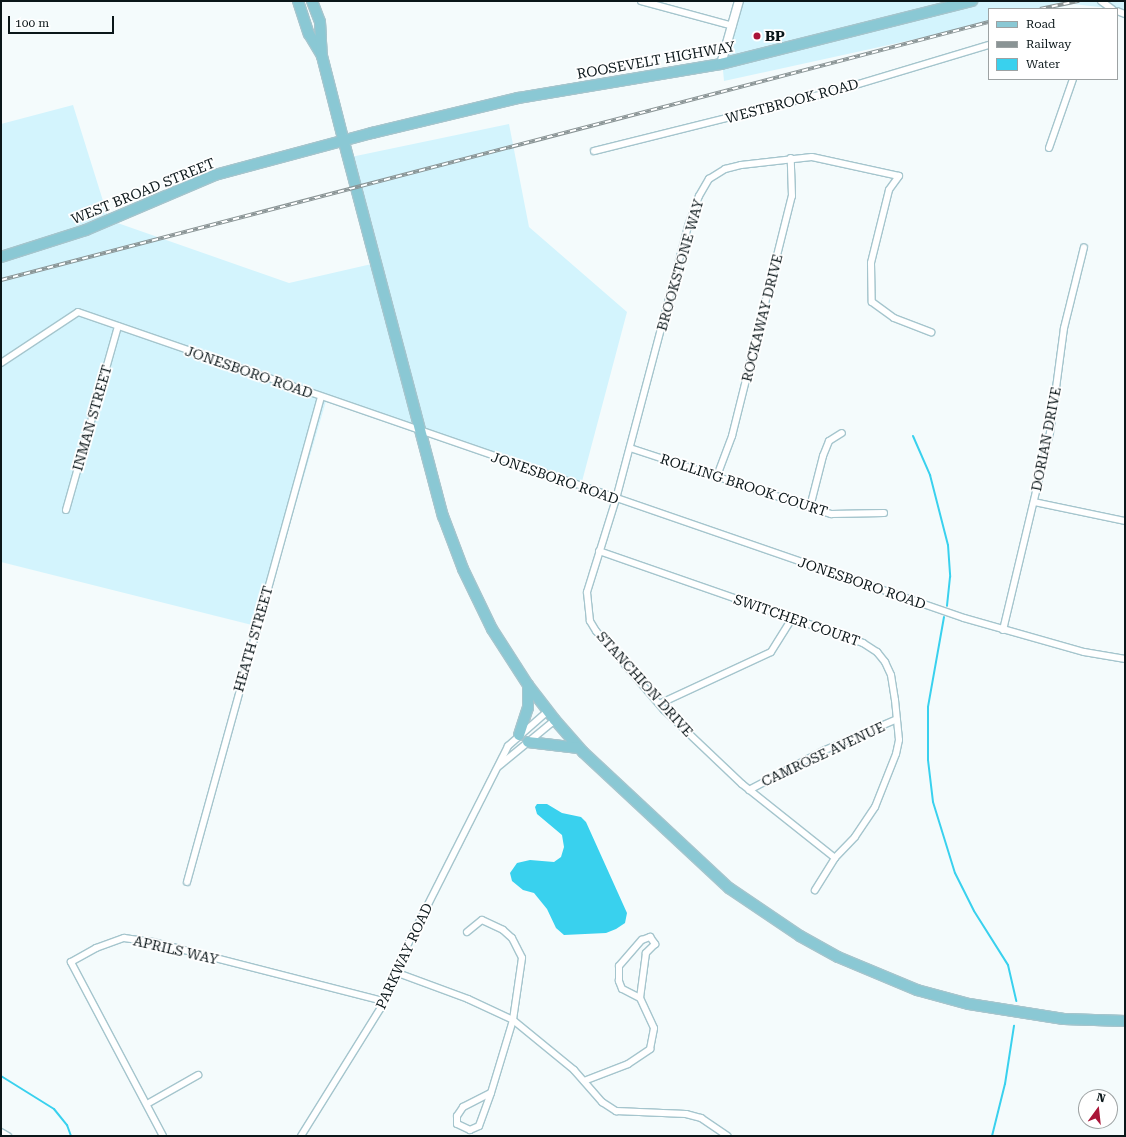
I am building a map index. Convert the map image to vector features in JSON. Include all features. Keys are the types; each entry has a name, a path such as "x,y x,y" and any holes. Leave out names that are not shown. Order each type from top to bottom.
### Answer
{"main road":[{"path":"298,1 309,34 322,56"},
{"path":"312,1 320,22 322,56 442,516 463,569 492,629 528,685 551,715 579,748 696,860 729,888 800,936 838,957 917,990 969,1004 1064,1020 1125,1021"},
{"name":"ROOSEVELT HIGHWAY","path":"344,142 518,98 721,64 966,2"},
{"name":"WEST BROAD STREET","path":"1,257 86,230 215,175 344,142"},
{"path":"519,736 528,708 528,685"},
{"path":"528,742 579,748"}],"street":[{"path":"641,1 733,26"},
{"path":"721,64 739,1"},
{"path":"1101,1 1108,8"},
{"name":"WESTBROOK ROAD","path":"594,151 842,89 988,45"},
{"path":"1050,148 1073,80"},
{"name":"BROOKSTONE WAY","path":"616,499 688,226 699,196 709,179 725,169 791,158 812,157 899,176 889,190 871,263 872,302 894,318 931,332"},
{"name":"ROCKAWAY DRIVE","path":"717,476 732,436 792,196 791,158"},
{"name":"DORIAN DRIVE","path":"1003,630 1050,433 1064,328 1084,247"},
{"name":"JONESBORO ROAD","path":"1,363 78,312 420,432 1003,630 1084,652 1125,659"},
{"name":"INMAN STREET","path":"66,510 118,326"},
{"name":"HEATH STREET","path":"187,882 321,397"},
{"path":"810,507 822,456 829,441 842,433"},
{"name":"ROLLING BROOK COURT","path":"630,448 832,514 884,513"},
{"name":"STANCHION DRIVE","path":"616,499 587,592 586,605 590,621 659,704 749,790 835,858"},
{"path":"1034,502 1125,521"},
{"name":"SWITCHER COURT","path":"599,551 863,643 877,652 891,675 899,740 896,754 875,807 854,837 835,858 815,890"},
{"path":"659,704 771,652 792,618"},
{"name":"PARKWAY ROAD","path":"300,1136 383,1001 395,972 508,746 519,736 551,715"},
{"name":"PARKWAY ROAD","path":"495,770 528,742 551,715"},
{"name":"CAMROSE AVENUE","path":"749,790 825,750 897,720"},
{"path":"467,932 482,920 503,930 512,938 522,958 513,1020 491,1093 479,1126 470,1130 457,1124 457,1116 463,1106 491,1093"},
{"path":"584,1081 628,1064 650,1049 654,1028 640,998 646,953 655,944 650,937 642,940 619,966 619,981 622,989 640,998"},
{"name":"APRILS WAY","path":"163,1136 71,962 96,948 124,938 153,942 383,1001"},
{"path":"395,972 436,987 513,1020 574,1070 602,1102 616,1111 686,1114 701,1118 728,1136"},
{"path":"147,1104 198,1075"},
{"path":"1,1132 8,1136"}],"shaded area":[{"path":"738,1 1125,1 1125,14 1118,10 1118,8 1073,4 1056,8 988,8 988,23 724,81 722,60"},
{"path":"73,105 109,220 289,283 376,263 351,157 509,124 529,227 627,312 580,489 432,435 326,401 260,627 1,562 1,124"}],"water":[{"path":"537,804 547,804 562,813 581,817 586,822 627,913 625,923 606,933 564,935 556,928 547,909 534,893 523,890 512,881 510,873 517,863 530,860 554,862 561,857 564,847 562,835 537,814 535,807"}],"waterway":[{"path":"913,436 930,475 948,545 950,577 947,606"},
{"path":"944,617 928,707 928,760 933,802 955,873 974,911 1008,965 1016,1001"},
{"path":"992,1136 1005,1084 1014,1026"},
{"path":"1,1076 54,1109 67,1125 71,1136"}],"railway":[{"path":"1045,8 1079,1"},
{"path":"1,280 988,22"}],"place":[{"name":"BP","path":"757,36"}]}
